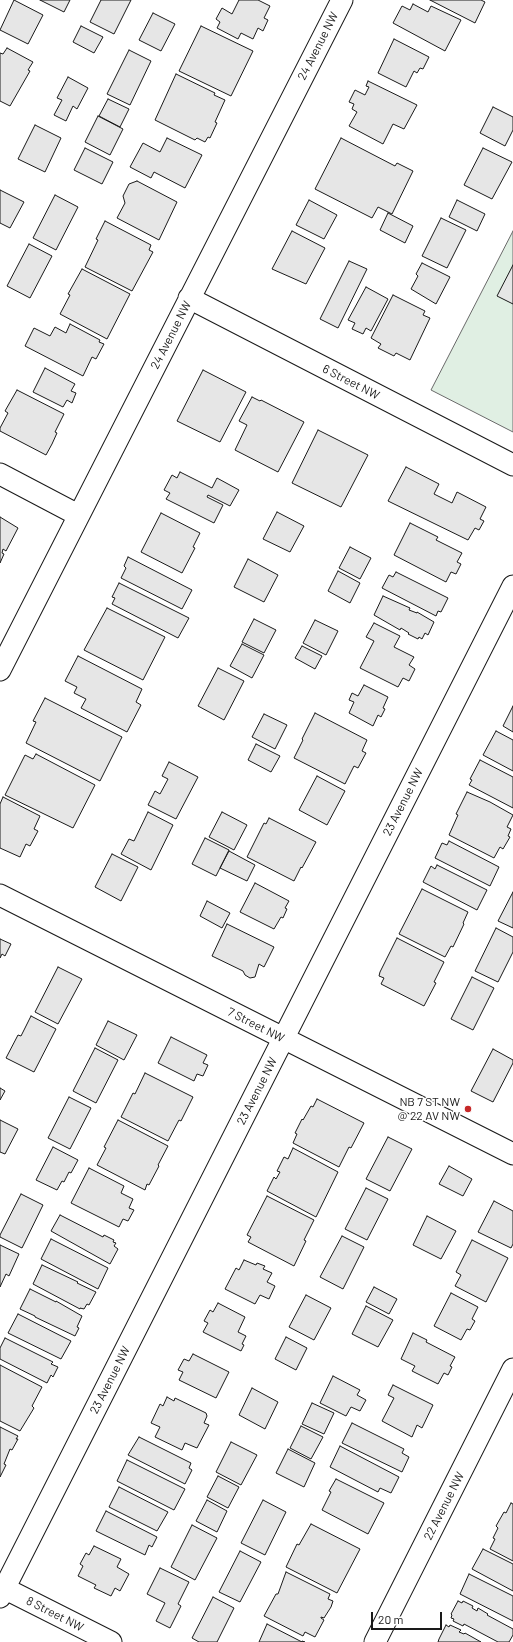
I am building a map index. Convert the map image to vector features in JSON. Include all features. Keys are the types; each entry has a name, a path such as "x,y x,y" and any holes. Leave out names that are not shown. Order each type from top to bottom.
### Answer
{"street":[{"name":"24 Avenue NW","path":"0,670 342,0"},
{"name":"6 Street NW","path":"189,298 513,465"},
{"path":"0,474 78,515"},
{"name":"23 Avenue NW","path":"1,1591 513,586"},
{"name":"7 Street NW","path":"0,894 283,1039 513,1154"},
{"name":"22 Avenue NW","path":"375,1642 513,1369"},
{"name":"8 Street NW","path":"1,1591 111,1642"}],"green space":[{"path":"513,231 513,432 431,390"}],"building":[{"path":"14,0 43,15 28,44 0,30"},
{"path":"40,0 70,0 64,12"},
{"path":"101,0 131,0 114,34 90,22"},
{"path":"239,0 258,0 270,6 264,18 268,20 263,31 258,28 253,39 241,33 238,39 217,28 220,22 216,19 222,8 232,14"},
{"path":"430,0 481,0 485,2 475,23"},
{"path":"413,4 428,12 431,6 461,20 445,51 393,23 402,6 410,10"},
{"path":"153,13 175,24 161,51 139,40"},
{"path":"81,26 103,37 94,53 73,42"},
{"path":"201,26 253,51 231,96 179,71"},
{"path":"394,39 429,57 423,69 420,68 417,73 414,71 406,87 378,73"},
{"path":"7,48 33,62 28,70 30,71 10,106 0,101 0,53 3,54"},
{"path":"129,50 151,61 130,105 107,94"},
{"path":"176,74 215,93 214,95 225,100 215,122 217,123 210,138 208,137 205,142 197,138 195,140 155,120"},
{"path":"68,77 88,88 77,109 73,106 66,121 54,115 62,100 57,98"},
{"path":"368,81 417,105 404,129 393,124 383,144 349,126 357,112 352,109 354,104 349,102 355,90 365,95 369,87 366,86"},
{"path":"108,99 129,109 120,127 99,116"},
{"path":"493,107 513,117 513,130 505,146 480,133"},
{"path":"98,116 123,129 110,155 85,142"},
{"path":"35,125 61,138 45,172 18,159"},
{"path":"167,138 202,155 185,188 154,172 151,178 130,167 143,143 160,152"},
{"path":"341,138 395,166 397,163 413,171 392,214 378,207 372,218 315,189"},
{"path":"85,148 113,162 102,184 74,170"},
{"path":"483,148 512,162 492,199 464,185"},
{"path":"137,181 177,202 159,240 117,218 125,203 123,196 129,184"},
{"path":"0,190 24,202 10,228 0,223"},
{"path":"55,195 78,207 56,250 33,238"},
{"path":"309,200 337,215 324,239 296,225"},
{"path":"457,200 485,214 477,231 449,217"},
{"path":"388,213 413,226 405,243 380,230"},
{"path":"441,218 466,230 447,268 422,256"},
{"path":"105,221 151,245 149,250 153,252 132,291 85,267"},
{"path":"292,231 325,248 306,284 272,269"},
{"path":"29,244 52,256 30,298 7,286"},
{"path":"349,261 367,269 338,328 320,319"},
{"path":"422,263 450,277 436,304 411,289 418,276 416,274"},
{"path":"513,265 513,304 497,296"},
{"path":"82,269 130,294 107,339 60,314 70,295 68,294"},
{"path":"366,287 388,299 371,331 366,328 363,334 352,329 355,323 348,320"},
{"path":"393,295 425,311 423,315 430,318 410,360 396,353 394,356 378,348 381,344 371,338"},
{"path":"70,324 100,340 99,342 104,344 96,359 92,357 83,376 25,346 34,328 50,336 55,327 66,333"},
{"path":"45,368 75,384 71,391 76,393 72,403 67,400 63,407 33,392"},
{"path":"203,370 246,392 220,442 177,421"},
{"path":"17,390 64,414 55,432 57,433 46,455 0,431 0,428 8,413 5,411"},
{"path":"252,397 304,422 278,472 235,450 247,425 239,421"},
{"path":"318,430 368,455 341,507 292,483"},
{"path":"406,467 439,484 434,494 452,503 457,492 486,507 480,519 484,521 479,530 475,528 468,540 388,501"},
{"path":"180,472 212,488 217,478 239,490 230,506 208,495 207,497 223,505 214,523 166,499 170,493 164,490 172,475 177,478"},
{"path":"277,512 304,526 290,552 263,539"},
{"path":"161,513 200,533 193,547 195,548 182,573 141,552"},
{"path":"0,517 18,528 6,551 3,549 2,553 4,554 0,563"},
{"path":"410,523 438,537 436,540 462,553 457,562 461,564 456,574 451,572 446,582 394,555"},
{"path":"350,547 371,558 360,579 339,568"},
{"path":"128,557 192,590 182,609 121,578 126,568 124,566"},
{"path":"248,559 278,575 264,602 234,587"},
{"path":"338,571 360,583 350,603 328,591"},
{"path":"396,572 448,598 441,612 438,611 436,616 382,588 389,575 393,577"},
{"path":"119,583 189,618 178,638 112,604 115,598 112,597"},
{"path":"383,596 410,608 409,610 417,612 434,622 428,635 425,633 422,639 419,637 418,639 408,634 409,633 401,628 400,630 374,615"},
{"path":"107,608 165,637 143,680 84,650"},
{"path":"254,619 276,630 264,653 242,642"},
{"path":"315,620 338,631 326,655 303,643"},
{"path":"374,623 400,636 394,647 414,657 409,665 415,669 409,681 403,678 398,687 360,668 374,641 366,637"},
{"path":"242,644 264,655 252,678 230,666"},
{"path":"302,646 322,656 315,669 295,658"},
{"path":"78,656 142,689 136,702 141,705 127,732 81,708 86,699 74,693 77,687 65,681"},
{"path":"218,668 244,681 224,720 198,706"},
{"path":"364,685 388,697 381,717 378,715 373,726 349,713 354,702 349,700 352,693 358,696"},
{"path":"45,698 122,737 100,781 26,743 36,722 33,721"},
{"path":"513,706 513,732 503,726"},
{"path":"315,713 367,740 362,751 366,753 358,768 354,766 345,784 294,758"},
{"path":"264,714 287,725 275,749 252,737"},
{"path":"496,731 513,740 513,771 483,755"},
{"path":"256,744 280,756 271,772 248,760"},
{"path":"36,754 95,785 73,828 5,795 25,755 33,759"},
{"path":"480,760 513,777 513,808 469,785 472,780 470,779"},
{"path":"169,762 198,777 176,819 148,805 155,791 160,794 168,779 162,776"},
{"path":"317,776 345,791 327,825 299,810"},
{"path":"467,792 490,802 513,815 507,827 511,829 508,836 510,837 503,849 500,847 494,858 449,835 458,815 456,814"},
{"path":"3,797 40,816 34,829 38,831 30,846 26,844 20,857 0,848 0,804"},
{"path":"148,812 173,825 151,870 121,854 129,839 134,841"},
{"path":"222,812 247,825 234,850 209,837"},
{"path":"269,818 316,842 294,881 247,857 264,823 266,824"},
{"path":"205,838 229,850 216,876 192,864"},
{"path":"449,841 499,867 490,886 435,858 442,843 447,845"},
{"path":"229,851 255,865 247,881 220,868"},
{"path":"112,854 138,867 121,901 95,887"},
{"path":"437,865 487,890 477,910 423,882 431,866 435,869"},
{"path":"255,883 289,901 285,908 287,909 283,918 281,917 274,929 240,912"},
{"path":"422,889 468,912 453,947 451,946 445,957 399,934"},
{"path":"513,892 513,928 498,921"},
{"path":"207,901 230,913 222,928 200,916"},
{"path":"227,924 274,947 264,967 259,964 255,977 250,978 245,975 243,971 212,956"},
{"path":"496,928 513,937 513,952 498,982 475,971"},
{"path":"397,938 444,962 434,982 436,983 424,1006 381,984 384,978 379,976 380,972"},
{"path":"0,939 11,944 5,956 2,954 0,958"},
{"path":"58,967 82,979 58,1024 35,1012"},
{"path":"472,977 494,988 473,1030 451,1019"},
{"path":"31,1016 56,1029 34,1072 6,1058 18,1035 21,1036"},
{"path":"108,1021 137,1035 124,1060 96,1045"},
{"path":"171,1037 207,1055 203,1063 208,1065 203,1076 197,1074 194,1081 158,1063"},
{"path":"95,1048 118,1060 96,1103 73,1091"},
{"path":"493,1049 513,1060 513,1063 493,1102 471,1091"},
{"path":"145,1073 193,1097 181,1121 179,1120 168,1141 121,1117 133,1093 135,1094"},
{"path":"0,1088 5,1091 0,1100"},
{"path":"69,1097 91,1108 70,1149 48,1138"},
{"path":"317,1099 364,1123 339,1167 293,1143 297,1134 295,1133 302,1119 303,1120 311,1106 313,1107"},
{"path":"0,1120 18,1129 5,1154 0,1152"},
{"path":"118,1120 168,1146 158,1165 159,1166 149,1185 147,1184 145,1190 97,1165 106,1148 104,1147"},
{"path":"388,1137 412,1149 390,1191 366,1179"},
{"path":"53,1147 78,1160 71,1173 69,1172 64,1182 62,1181 57,1190 36,1180"},
{"path":"293,1148 338,1172 316,1217 267,1191 274,1177 276,1179 280,1172 277,1171 284,1157 288,1159"},
{"path":"449,1166 472,1179 463,1196 439,1184"},
{"path":"89,1168 124,1186 121,1193 133,1199 129,1208 134,1210 128,1221 123,1219 119,1227 71,1203"},
{"path":"366,1188 388,1199 367,1240 345,1229"},
{"path":"21,1194 43,1205 22,1248 0,1237"},
{"path":"267,1196 314,1220 294,1266 248,1242 251,1237 247,1235"},
{"path":"494,1201 513,1211 513,1244 511,1248 478,1232"},
{"path":"60,1215 103,1237 104,1235 114,1240 113,1242 116,1243 114,1246 118,1249 110,1264 51,1231"},
{"path":"427,1216 456,1231 441,1259 413,1245"},
{"path":"342,1236 364,1247 343,1289 320,1277"},
{"path":"51,1239 108,1268 98,1289 41,1259"},
{"path":"472,1240 508,1258 486,1302 455,1286 461,1275 456,1272"},
{"path":"0,1245 19,1254 9,1276 6,1274 0,1287"},
{"path":"244,1260 256,1265 257,1263 265,1266 263,1269 272,1273 267,1282 275,1286 269,1299 260,1295 255,1304 225,1289 236,1268 239,1270"},
{"path":"42,1265 96,1292 89,1305 87,1304 84,1309 80,1309 33,1284"},
{"path":"374,1287 397,1299 389,1314 366,1302"},
{"path":"30,1289 56,1301 82,1316 75,1336 20,1309"},
{"path":"451,1293 478,1307 472,1319 475,1321 470,1330 467,1329 461,1340 434,1326"},
{"path":"306,1295 331,1308 314,1340 289,1327"},
{"path":"218,1303 245,1317 238,1332 246,1336 242,1344 244,1345 241,1351 203,1332 208,1323 204,1321 210,1310 213,1312"},
{"path":"366,1306 393,1320 378,1347 352,1334"},
{"path":"18,1314 71,1341 61,1359 8,1333"},
{"path":"413,1333 427,1340 426,1342 455,1357 450,1366 452,1367 448,1375 444,1373 438,1384 412,1371 415,1366 401,1359"},
{"path":"286,1337 307,1348 296,1370 275,1359"},
{"path":"5,1338 53,1362 51,1364 58,1367 53,1377 51,1375 47,1383 0,1359 0,1348"},
{"path":"193,1354 229,1372 216,1398 179,1380 183,1372 178,1370 184,1359 189,1361"},
{"path":"0,1365 42,1387 32,1406 34,1408 20,1431 0,1421"},
{"path":"333,1376 360,1390 357,1395 366,1400 360,1411 351,1407 346,1416 320,1403"},
{"path":"393,1385 433,1405 422,1428 417,1425 412,1437 382,1421 394,1398 388,1395"},
{"path":"252,1388 278,1402 265,1429 239,1415"},
{"path":"167,1397 174,1401 175,1398 206,1413 207,1416 204,1423 209,1425 197,1448 185,1443 182,1450 155,1437 160,1427 151,1423 160,1404 163,1406"},
{"path":"312,1403 334,1413 324,1434 302,1424"},
{"path":"352,1423 404,1449 402,1453 409,1457 402,1472 342,1443"},
{"path":"301,1426 323,1437 311,1459 290,1448"},
{"path":"0,1427 18,1436 16,1439 18,1439 12,1450 10,1449 4,1464 6,1465 0,1477"},
{"path":"139,1437 191,1463 189,1468 192,1470 185,1484 128,1455"},
{"path":"231,1442 257,1455 241,1485 216,1472"},
{"path":"340,1446 399,1477 391,1493 380,1488 378,1492 330,1467"},
{"path":"288,1449 315,1463 304,1487 276,1473"},
{"path":"127,1460 185,1489 174,1510 117,1481"},
{"path":"218,1476 239,1487 228,1508 207,1497"},
{"path":"336,1479 384,1503 368,1534 322,1510 331,1492 329,1491"},
{"path":"119,1487 168,1512 157,1531 109,1507"},
{"path":"207,1500 227,1511 217,1532 196,1521"},
{"path":"263,1500 286,1512 265,1555 241,1543"},
{"path":"511,1503 513,1504 513,1561 490,1549 498,1528 496,1526 504,1512 506,1513"},
{"path":"106,1511 157,1537 152,1547 149,1545 145,1555 96,1531"},
{"path":"311,1524 360,1549 337,1593 286,1567 297,1544 299,1545"},
{"path":"192,1525 217,1538 195,1580 171,1567"},
{"path":"94,1546 121,1559 117,1567 129,1574 120,1591 115,1588 111,1596 94,1588 96,1585 78,1576 83,1566 80,1564 86,1553 89,1555"},
{"path":"483,1549 513,1564 513,1591 472,1569"},
{"path":"240,1551 261,1562 240,1602 219,1592"},
{"path":"160,1568 189,1582 178,1604 181,1606 170,1628 156,1621 165,1603 147,1594"},
{"path":"286,1572 330,1594 328,1599 333,1601 331,1607 324,1618 321,1617 324,1620 315,1637 305,1632 303,1636 264,1616 276,1594 278,1594"},
{"path":"469,1574 513,1596 513,1621 460,1594"},
{"path":"213,1597 234,1608 217,1642 199,1642 192,1638"},
{"path":"458,1601 462,1603 463,1601 473,1606 472,1608 477,1611 478,1608 488,1614 487,1615 513,1629 513,1635 509,1642 498,1642 464,1624 463,1626 453,1621 454,1619 451,1618 451,1614"},
{"path":"267,1624 302,1642 259,1642"},
{"path":"446,1625 449,1627 450,1625 461,1630 459,1632 465,1633 481,1642 438,1642"}],"place":[{"name":"NB 7 ST NW @ 22 AV NW","path":"468,1109"}]}
